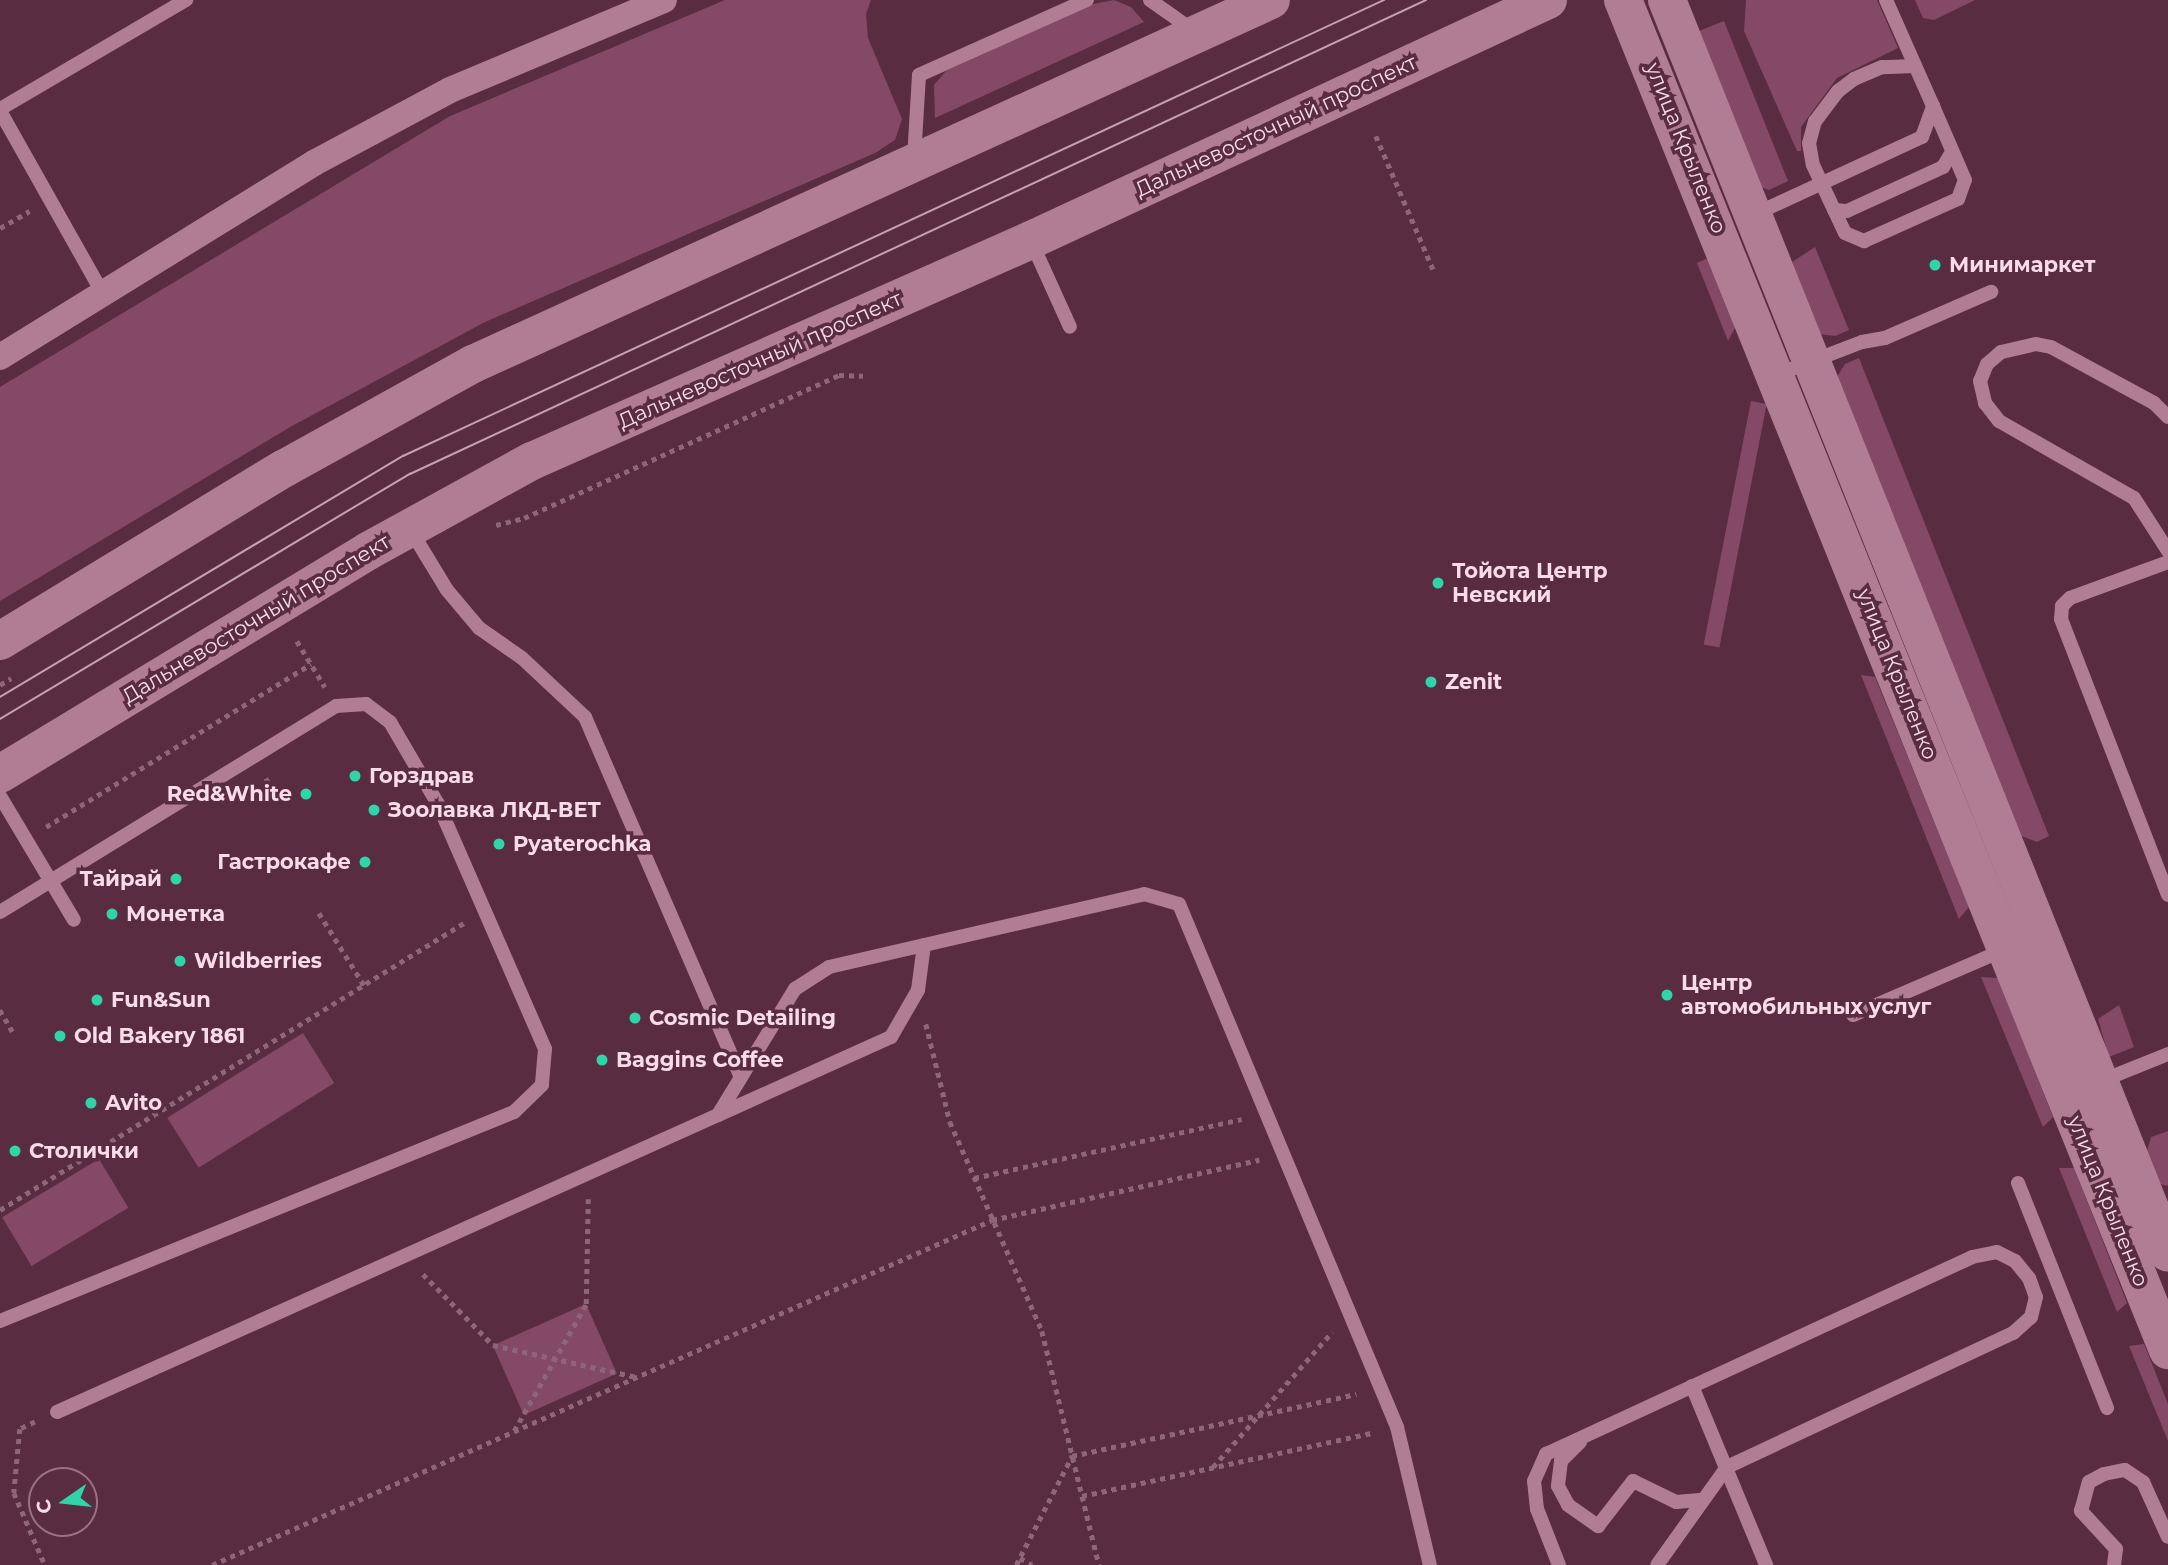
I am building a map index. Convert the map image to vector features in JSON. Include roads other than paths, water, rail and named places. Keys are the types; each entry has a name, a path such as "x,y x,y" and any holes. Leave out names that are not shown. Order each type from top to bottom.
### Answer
{"main road":[{"path":"0,641 285,468 473,364 1271,0"},
{"name":"Дальневосточный проспект","path":"0,774 409,528 532,461 1031,240 1548,0"},
{"name":"улица Крыленко","path":"1623,0 1737,221 1813,360 2105,1143 2168,1350"},
{"name":"улица Крыленко","path":"1667,0 1737,221 1776,375 2007,948 2083,1089"},
{"name":"улица Крыленко","path":"2105,1143 2168,1254"}],"street":[{"path":"0,357 314,163 450,90 650,3"}],"lane":[{"path":"103,294 48,201 0,110 186,0"},
{"path":"914,161 919,75 1087,0"},
{"path":"1150,0 1198,34"},
{"path":"1886,0 1933,106 1952,152 1965,180 1958,199 1864,241 1845,233 1822,184 1809,143 1826,106 1854,79 1882,67 1915,66"},
{"path":"1737,221 1922,137 1933,106"},
{"path":"1834,210 1847,211 1943,167 1952,152"},
{"path":"1031,240 1070,327"},
{"path":"1776,375 1862,342 1885,338 1991,292"},
{"path":"2168,417 2154,403 2051,347 2036,344 2001,352 1987,365 1980,381 1985,403 1999,421 2134,498 2168,551"},
{"path":"409,528 447,590 480,628 522,658 585,717 741,1077"},
{"path":"2168,562 2070,598 2062,606 2061,620 2168,895"},
{"path":"0,912 336,706 366,704 390,722 439,804 545,1049 542,1085 514,1112 0,1321"},
{"path":"0,796 74,920"},
{"path":"718,1115 795,989 828,967 1144,894 1179,904 1397,1427 1430,1565"},
{"path":"57,1412 891,1037 918,990 924,945"},
{"path":"1853,1015 2007,948"},
{"path":"2083,1089 2168,1054"},
{"path":"2018,1183 2107,1408"},
{"path":"1559,1565 1536,1509 1534,1481 1546,1454 1972,1257 1997,1252 2015,1261 2029,1278 2036,1297 2031,1317 2014,1333 1727,1466 1700,1500 1657,1565"},
{"path":"1692,1386 1766,1565"},
{"path":"1590,1433 1562,1461 1558,1486 1568,1505 1598,1526 1633,1481 1676,1502 1700,1500"},
{"path":"2114,1565 2116,1549 2081,1511 2089,1482 2104,1474 2125,1470 2143,1482 2168,1537"}],"tram line":[{"path":"0,697 403,456 1384,0"},
{"path":"0,719 410,474 1426,0"}],"place":[{"name":"Минимаркет","path":"1935,265"},
{"name":"Тойота Центр Невский","path":"1438,583"},
{"name":"Zenit","path":"1431,682"},
{"name":"Горздрав","path":"355,776"},
{"name":"Red&White","path":"306,794"},
{"name":"Зоолавка ЛКД-ВЕТ","path":"374,810"},
{"name":"Pyaterochka","path":"499,844"},
{"name":"Гастрокафе","path":"365,862"},
{"name":"Тайрай","path":"176,879"},
{"name":"Монетка","path":"112,914"},
{"name":"Wildberries","path":"180,961"},
{"name":"Центр автомобильных услуг","path":"1667,995"},
{"name":"Fun&Sun","path":"97,1000"},
{"name":"Cosmic Detailing","path":"635,1018"},
{"name":"Old Bakery 1861","path":"60,1036"},
{"name":"Baggins Coffee","path":"602,1060"},
{"name":"Avito","path":"91,1103"},
{"name":"Столички","path":"15,1151"}]}
